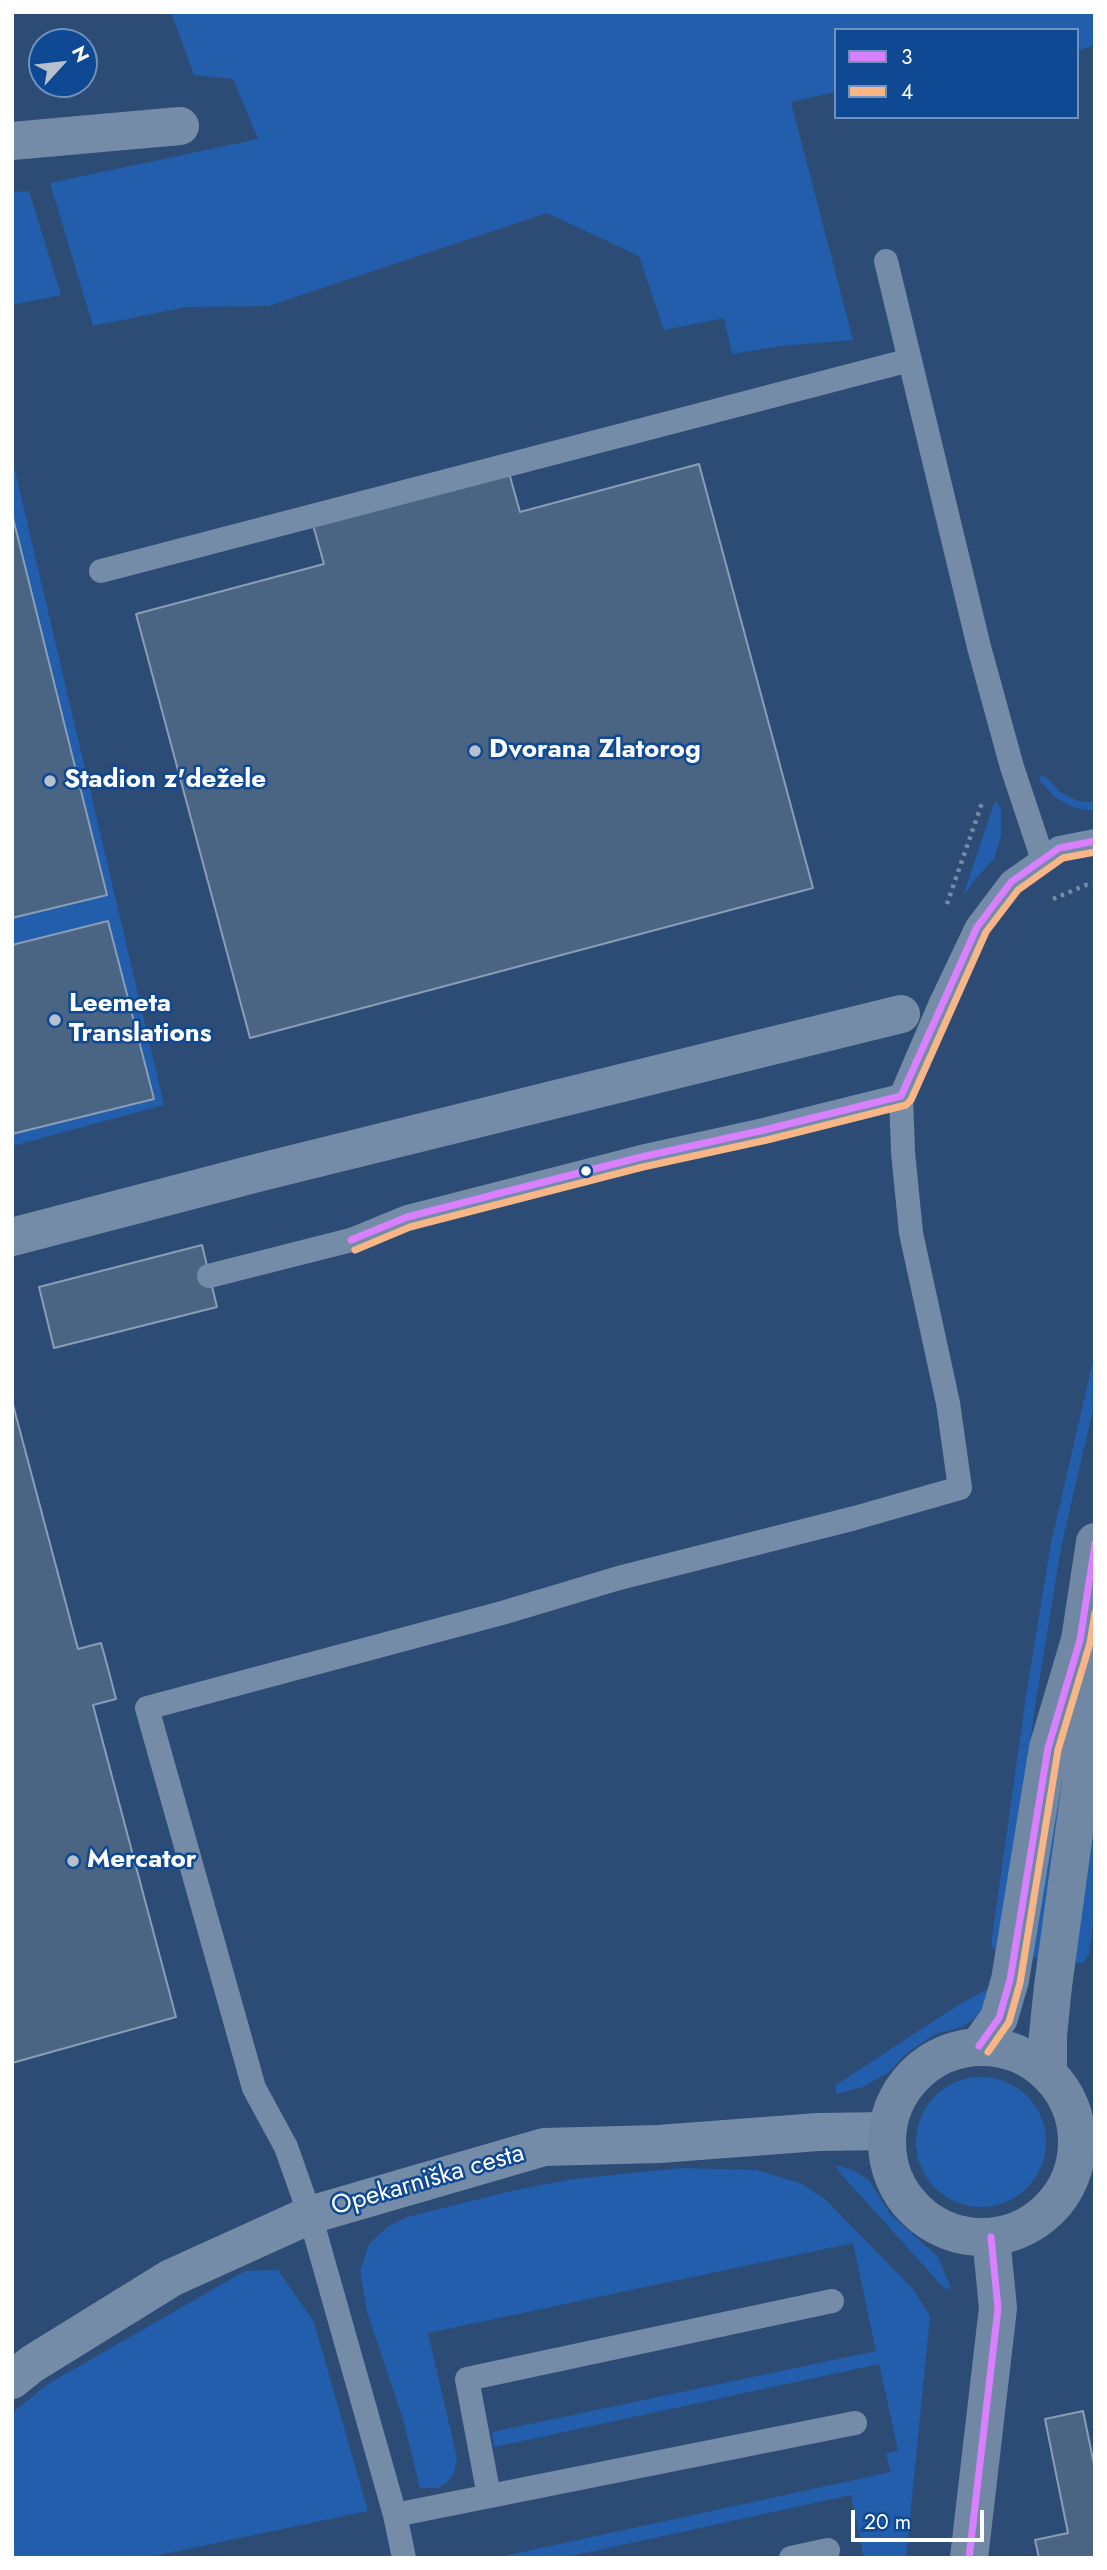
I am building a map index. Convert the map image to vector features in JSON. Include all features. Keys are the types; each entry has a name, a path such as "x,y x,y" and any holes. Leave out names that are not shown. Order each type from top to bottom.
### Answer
{"street":[{"path":"12,141 180,126"},
{"path":"12,1237 261,1172 901,1014"},
{"path":"979,2046 999,2018 1010,1980 1048,1748 1080,1640 1095,1542"},
{"path":"1048,2072 1048,2035 1053,1986 1085,1753 1080,1640"},
{"path":"979,2046 1009,2050 1048,2072 1060,2087 1086,2139 1072,2175 1054,2206 1025,2228 991,2237 958,2234 941,2228 914,2209 903,2196 892,2173 887,2148 891,2112 910,2079 941,2056 959,2049 979,2046"},
{"name":"Opekarniška cesta","path":"12,2380 32,2364 171,2277 310,2215 544,2147 659,2144 818,2132 887,2131"},
{"path":"969,2558 998,2308 991,2237"}],"lane":[{"path":"886,261 979,647 1012,767 1043,860"},
{"path":"101,571 910,360"},
{"path":"404,2558 395,2515 310,2215 286,2147 254,2088 147,1708 619,1578 855,1518 960,1488 948,1403 911,1233 901,1096 977,927 1011,882 1059,848 1095,841"},
{"path":"209,1276 351,1240 420,1214 641,1157 901,1096"},
{"path":"489,2496 467,2379 832,2301"},
{"path":"395,2515 855,2423"},
{"path":"791,2558 828,2550"}],"path":[{"path":"946,906 987,789 1012,767"}],"shaded area":[{"path":"171,12 1095,12 1095,45 1079,50 1079,28 834,28 834,92 791,102 853,340 780,346 732,354 724,318 664,330 639,256 547,213 269,306 186,307 93,326 50,183 258,139 233,79 194,75"},
{"path":"29,191 61,295 12,305 12,192"},
{"name":"Stadion z'dežele","path":"12,458 164,1105 12,1146"},
{"path":"1039,775 1047,778 1061,793 1078,801 1095,802 1095,811 1075,808 1056,798 1041,782"},
{"path":"995,801 1001,808 1001,835 994,859 963,896"},
{"path":"1095,1352 1095,1401 1061,1547 1034,1713 1004,1951 997,1954 991,1945 1050,1548"},
{"path":"1062,1780 1041,1959 1029,1957"},
{"path":"1095,1799 1095,1909 1089,1954 1083,1963 1076,1963 1074,1952"},
{"path":"986,1990 993,1995 982,2013 962,2027 935,2034 907,2053 889,2072 863,2087 836,2094 836,2085 958,2005"},
{"path":"981,2077 1006,2082 1027,2096 1041,2117 1046,2142 1041,2167 1027,2188 1006,2202 981,2207 956,2202 935,2188 921,2167 916,2142 921,2117 935,2096 956,2082"},
{"path":"835,2165 853,2170 869,2180 890,2214 938,2257 951,2288 945,2289"},
{"path":"683,2168 756,2170 800,2183 825,2199 913,2289 930,2316 906,2558 864,2558 851,2495 562,2558 495,2558 891,2472 886,2454 898,2450 879,2364 494,2447 492,2432 876,2351 853,2243 428,2333 457,2458 454,2473 447,2483 437,2488 420,2488 403,2419 367,2312 360,2271 369,2244 387,2227 407,2217 511,2191 573,2179"},
{"path":"278,2270 314,2322 368,2511 145,2558 12,2558 12,2413 48,2384 245,2271"}],"building":[{"name":"Dvorana Zlatorog","path":"699,464 813,888 250,1038 136,614 324,564 313,525 509,473 520,512"},
{"path":"12,514 107,895 12,918"},
{"path":"108,921 154,1099 12,1134 12,945"},
{"path":"202,1245 217,1307 54,1348 39,1287"},
{"name":"Mercator","path":"12,1401 78,1649 101,1643 109,1672 116,1699 93,1705 176,2017 12,2063"},
{"path":"1083,2411 1095,2469 1095,2558 1039,2558 1035,2540 1068,2533 1045,2419"}],"transit line":[{"name":"3","path":"351,1240 407,1217 641,1157 901,1096 977,927 1011,882 1059,848 1095,841"},
{"name":"4","path":"355,1250 410,1227 643,1167 767,1140 906,1105 911,1100 986,932 1018,890 1063,858 1095,852"},
{"name":"3","path":"979,2046 999,2018 1010,1980 1048,1748 1080,1640 1095,1544"},
{"name":"4","path":"988,2052 1009,2022 1020,1983 1058,1750 1090,1643 1095,1613"},
{"name":"3","path":"969,2558 998,2308 991,2237"}],"place":[{"name":"Dvorana Zlatorog","path":"475,751"},
{"name":"Stadion z'dežele","path":"50,781"},
{"name":"Leemeta Translations","path":"55,1020"},
{"name":"Mercator","path":"73,1861"}]}
